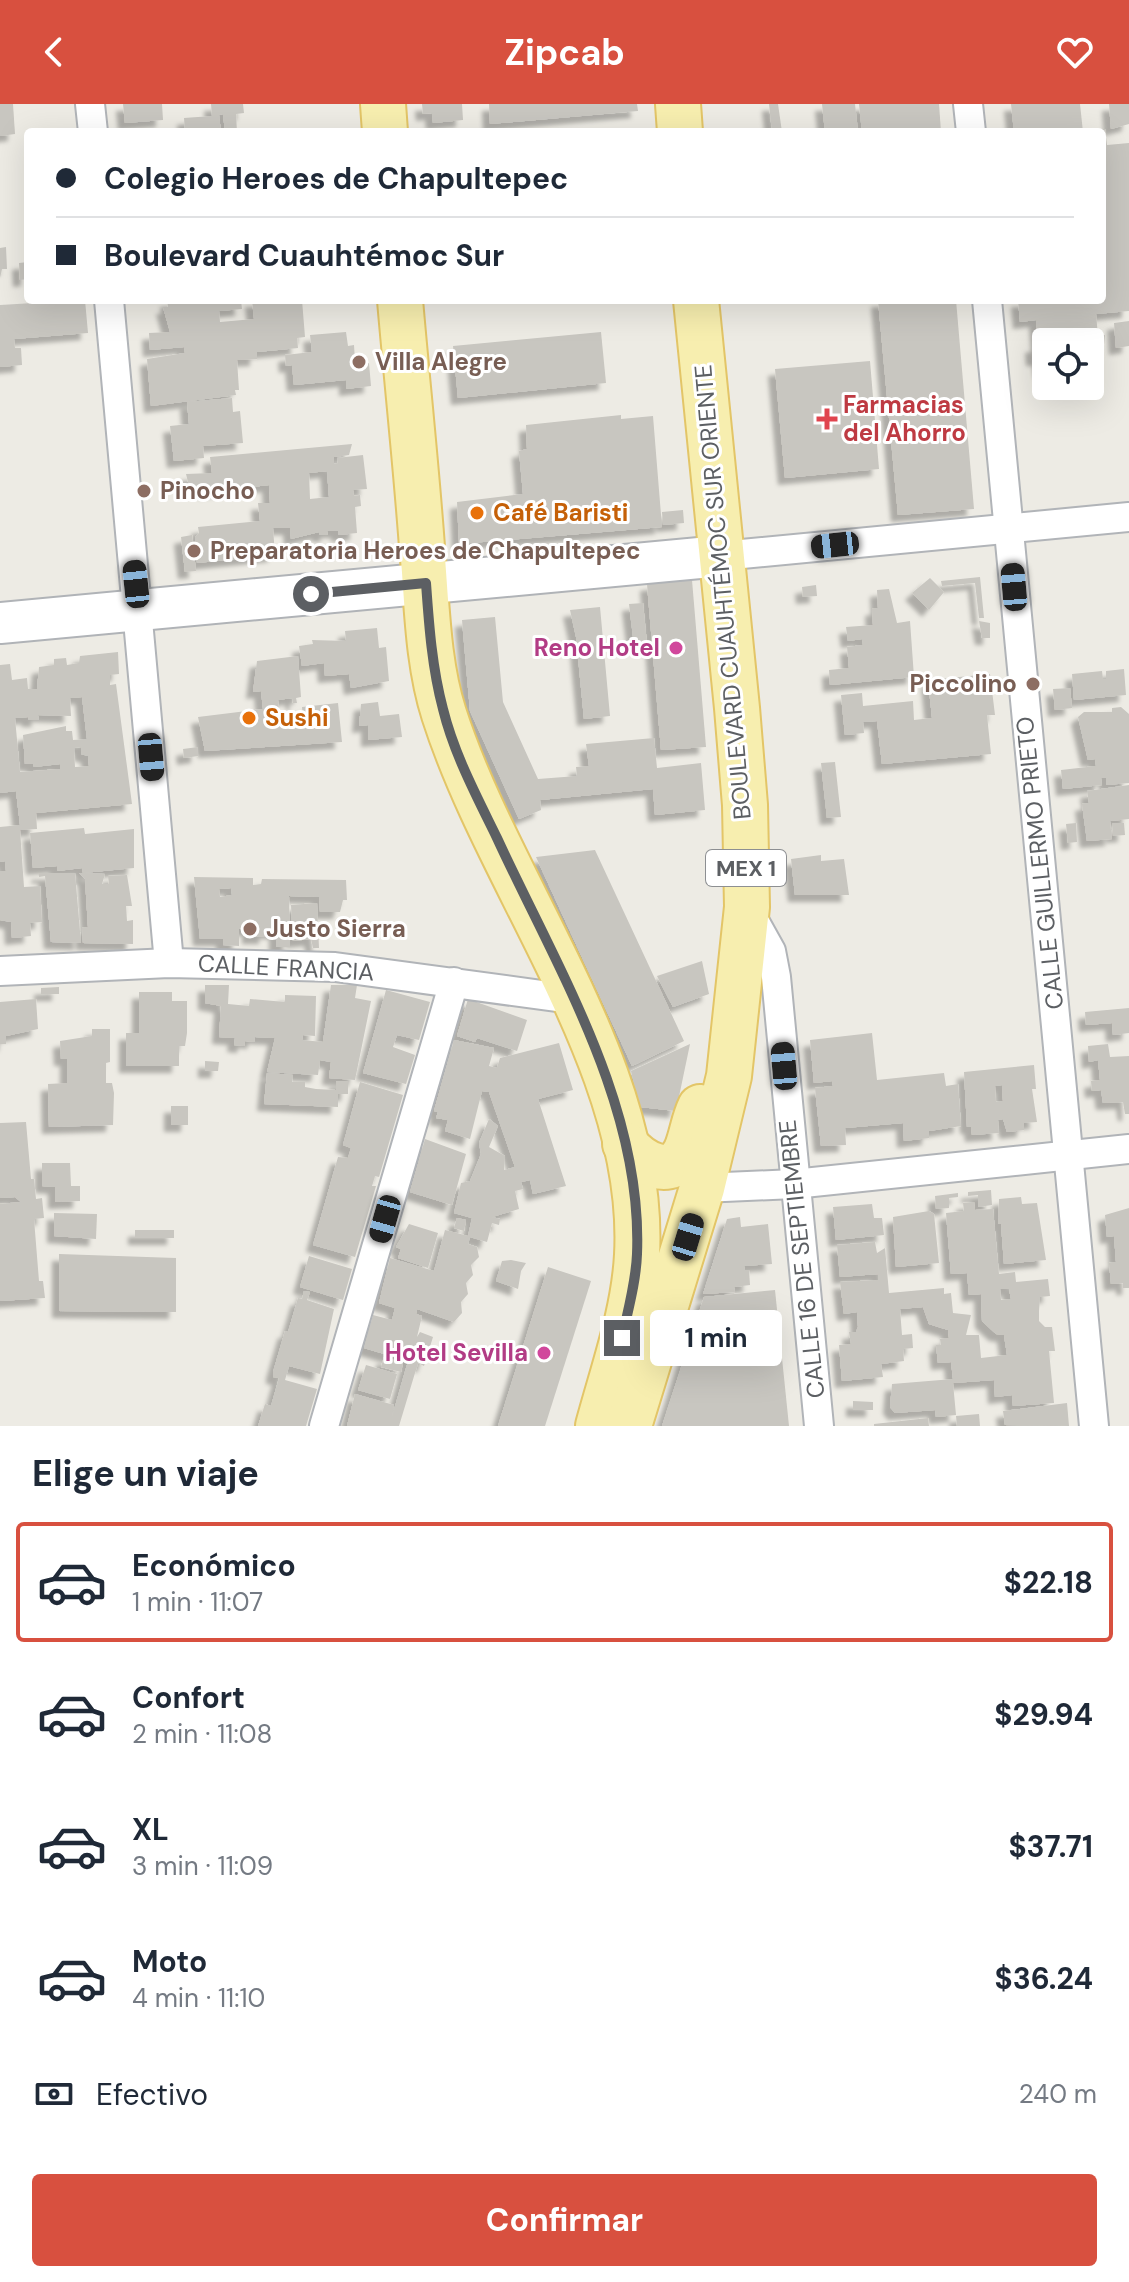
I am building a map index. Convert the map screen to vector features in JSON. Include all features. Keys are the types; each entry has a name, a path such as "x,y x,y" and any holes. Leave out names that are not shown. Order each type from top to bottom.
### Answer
{"main road":[{"path":"383,104 385,128"},
{"path":"678,104 680,128"},
{"path":"400,304 426,583 443,712 482,807 606,1077 625,1144 636,1201 637,1257 622,1338 598,1426"},
{"name":"BOULEVARD CUAUHTÉMOC SUR ORIENTE","path":"696,304 745,805 747,907 729,1076"},
{"path":"0,623 721,556"},
{"path":"625,1144 648,1165 663,1168 677,1161 686,1151 698,1111 729,1076"},
{"name":"MEX 1","path":"629,1426 702,1188 729,1076"}],"street":[{"path":"90,104 93,128"},
{"path":"968,104 971,128"},
{"path":"109,304 169,963"},
{"name":"CALLE GUILLERMO PRIETO","path":"987,304 1094,1426"},
{"path":"721,556 1129,517"},
{"name":"CALLE 16 DE SEPTIEMBRE","path":"747,907 771,951 776,977 819,1426"},
{"name":"CALLE FRANCIA","path":"0,971 169,963 335,967 571,999"},
{"path":"324,1426 454,982"},
{"path":"702,1188 794,1184 1129,1149"}],"building":[{"path":"0,104 13,104 15,134 0,136"},
{"path":"123,104 162,104 163,120 125,123"},
{"path":"211,104 243,104 244,113 236,114 237,128 225,128 223,114 219,115 221,128 185,128 184,118 212,116"},
{"path":"422,104 462,104 463,120 433,123 432,113 423,114"},
{"path":"489,104 637,104 638,111 490,124"},
{"path":"769,104 778,104 781,128 772,128"},
{"path":"822,104 855,104 858,128 825,128"},
{"path":"859,104 939,104 941,128 862,128"},
{"path":"1011,104 1080,104 1083,128 1014,128"},
{"path":"1109,104 1129,104 1129,124 1111,129"},
{"path":"1106,137 1107,145 1129,143 1129,311 1096,314 1097,328 1037,328 1036,320 1020,322 1018,304 1106,304"},
{"path":"6,247 7,269 2,269 0,278 0,248"},
{"path":"24,262 24,280 20,280 19,263"},
{"path":"85,304 88,333 14,339 15,348 21,348 22,365 0,367 0,305"},
{"path":"168,304 241,304 242,309 219,311 220,322 254,319 252,304 302,304 305,337 297,338 298,348 257,352 257,359 237,360 239,390 235,390 236,395 151,406 147,359 185,353 184,347 150,350 149,333 170,332 163,307 168,307"},
{"path":"878,304 956,304 974,509 898,515"},
{"path":"1129,321 1129,346 1116,348 1114,323"},
{"path":"346,332 348,346 354,345 355,361 349,365 369,363 371,386 346,389 346,380 294,385 292,365 286,366 285,355 312,352 310,335"},
{"path":"601,332 606,383 458,398 453,346"},
{"name":"Farmacias del Ahorro","path":"870,361 879,469 785,478 775,369"},
{"path":"232,398 233,412 240,411 243,443 203,446 204,458 174,461 170,426 189,424 187,402"},
{"path":"621,415 621,419 653,416 662,527 459,544 457,502 523,494 519,451 527,449 526,425"},
{"path":"352,444 349,455 334,457 334,464 338,463 337,458 363,455 367,489 353,490 354,496 360,495 361,506 355,507 357,533 338,535 338,531 327,531 328,535 319,535 319,532 291,539 290,528 273,528 275,555 197,563 195,537 199,533 198,527 260,521 258,503 270,503 269,485 205,492 205,485 189,486 186,474 212,473 210,457","holes":["327,471 329,497 310,499 309,473"]},
{"path":"683,510 684,523 663,525 662,512"},
{"path":"192,535 196,571 185,572 181,537"},
{"path":"980,577 984,618 979,618 975,583 942,586 941,581"},
{"path":"930,578 944,592 929,610 912,593"},
{"name":"Reno Hotel","path":"692,580 706,747 661,750 647,584"},
{"path":"816,585 817,596 803,597 802,587"},
{"path":"889,589 897,623 910,621 914,677 830,685 829,670 849,668 847,647 863,645 862,639 848,641 846,627 873,625 872,609 878,608 877,590"},
{"path":"643,603 647,644 634,645 629,604"},
{"path":"600,607 610,716 584,719 576,637 570,610"},
{"path":"495,617 503,702 538,779 577,776 576,767 589,766 586,744 654,738 657,768 701,763 705,810 655,815 653,789 540,800 541,810 519,819 470,711 462,620"},
{"path":"979,621 990,623 990,638 982,638"},
{"path":"377,628 379,648 386,647 389,681 351,688 349,674 325,676 324,663 302,666 299,646 313,644 312,640 346,641 345,631"},
{"path":"118,652 119,674 110,675 110,685 116,684 132,804 36,813 37,829 20,830 24,887 40,886 42,922 30,923 31,936 12,938 11,922 0,920 0,871 6,871 5,861 0,862 0,827 20,825 16,791 0,793 0,665 10,664 12,680 27,678 28,689 37,689 39,667 54,665 54,659 66,658 67,665 79,663 80,656","holes":["82,697 87,739 73,740 72,731 66,731 66,726 23,735 25,764 33,764 34,767 60,764 60,769 20,772 15,718 39,720 38,715 71,716 70,698","81,747 81,754 88,756 89,766 75,767 74,748"]},
{"path":"298,656 301,697 296,698 297,703 293,703 292,698 278,700 280,722 303,719 302,707 338,703 342,742 205,751 198,717 263,709 261,691 253,692 257,661"},
{"path":"1124,669 1126,695 1074,700 1072,674 1102,671 1103,679 1106,679 1106,671"},
{"path":"990,674 995,715 987,715 991,754 882,764 877,721 863,722 864,733 845,735 841,695 862,693 863,706 913,701 914,720 932,718 928,680"},
{"path":"1070,688 1072,708 1055,710 1053,689"},
{"path":"378,702 380,716 399,714 402,737 368,740 368,725 359,726 361,704"},
{"path":"1121,707 1129,714 1129,783 1106,785 1106,778 1101,778 1102,785 1063,789 1061,770 1096,766 1095,759 1088,760 1078,717 1084,712 1112,712 1112,708"},
{"path":"198,747 198,756 184,758 183,749"},
{"path":"835,762 841,817 827,818 821,763"},
{"path":"1129,785 1129,819 1110,821 1112,839 1087,841 1082,804 1089,803 1087,791"},
{"path":"1076,823 1077,842 1068,843 1066,824"},
{"path":"1112,823 1124,823 1125,835 1113,836"},
{"path":"84,828 85,834 134,829 134,868 83,873 82,868 57,871 57,866 33,868 30,833"},
{"path":"595,850 684,1041 632,1066 536,857"},
{"path":"821,855 821,861 844,859 849,895 795,895 791,859"},
{"path":"38,873 75,873 81,943 51,942 45,876 39,877"},
{"path":"79,873 105,874 102,884 109,884 108,876 127,875 132,906 126,906 127,921 133,920 133,944 83,943 82,928 88,927 85,879"},
{"path":"194,877 253,878 253,885 261,884 262,879 346,880 347,900 343,900 340,912 320,912 319,897 289,896 290,947 276,947 276,932 266,932 266,937 249,937 249,929 239,929 239,946 223,945 223,939 200,939","holes":["231,888 232,895 220,897 219,889"]},
{"path":"317,903 319,948 313,948 311,939 293,941 291,905"},
{"path":"702,961 709,994 673,1007 657,976"},
{"path":"205,985 229,985 228,1004 249,1006 250,999 285,1002 285,995 316,996 315,1036 303,1035 302,1040 323,1042 331,985 357,985 355,998 371,1001 355,1080 329,1078 331,1062 320,1060 318,1075 267,1072 275,1038 255,1037 254,1042 245,1041 244,1046 234,1045 235,1038 219,1037 221,1006 205,1003"},
{"path":"59,987 59,994 41,994 41,988"},
{"path":"386,990 430,1002 419,1040 397,1035 393,1047 415,1055 406,1084 363,1073"},
{"path":"139,992 172,992 172,1001 187,1001 187,1033 185,1046 179,1046 179,1066 126,1066 126,1033 139,1033"},
{"path":"36,999 38,1029 6,1036 6,1044 0,1044 0,1002"},
{"path":"468,999 527,1020 517,1051 477,1038 475,1042 457,1036"},
{"path":"1129,1008 1129,1033 1113,1035 1112,1023 1086,1025 1085,1012"},
{"path":"92,1029 110,1029 110,1062 106,1063 106,1083 112,1083 114,1093 113,1125 49,1127 48,1084 67,1083 67,1059 61,1059 60,1041 92,1036"},
{"path":"872,1033 877,1080 944,1073 946,1086 958,1084 961,1126 929,1131 929,1138 904,1141 903,1123 845,1128 846,1145 821,1146 815,1088 833,1086 832,1081 814,1083 810,1040"},
{"path":"454,1040 494,1048 489,1066 497,1068 500,1058 559,1043 573,1090 538,1099 566,1186 533,1194 530,1180 521,1182 523,1189 515,1191 519,1209 492,1217 500,1219 499,1225 492,1223 487,1242 470,1237 468,1244 477,1247 479,1257 471,1265 473,1275 466,1283 468,1294 461,1302 462,1313 454,1322 417,1309 416,1314 422,1316 417,1337 420,1332 433,1337 424,1366 418,1363 399,1426 347,1426 355,1394 394,1405 392,1417 408,1361 364,1348 373,1315 392,1320 395,1308 379,1303 390,1258 434,1271 445,1230 468,1236 472,1218 454,1213 461,1183 470,1181 481,1154 479,1143 489,1119 498,1126 489,1147 505,1156 504,1170 515,1167 489,1092 482,1091 470,1139 445,1131 448,1120 436,1118 438,1112 434,1111"},
{"path":"690,1044 676,1111 640,1107 631,1071"},
{"path":"1108,1044 1110,1057 1129,1056 1129,1114 1125,1114 1123,1102 1103,1103 1101,1090 1092,1091 1091,1081 1100,1080 1098,1060 1089,1062 1088,1046"},
{"path":"205,1061 219,1062 218,1071 205,1071"},
{"path":"1034,1065 1036,1089 1032,1089 1037,1122 1024,1123 1024,1130 1007,1132 1003,1119 998,1120 999,1133 972,1135 971,1127 967,1127 964,1072","holes":["1002,1085 1003,1101 996,1102 995,1086"]},
{"path":"267,1073 293,1075 292,1082 305,1082 305,1087 316,1089 336,1090 336,1081 348,1081 348,1094 338,1094 338,1107 264,1104"},
{"path":"360,1082 403,1095 379,1177 375,1176 372,1186 376,1186 355,1257 313,1245 338,1157 348,1158 351,1148 343,1145"},
{"path":"171,1106 188,1106 188,1125 171,1125"},
{"path":"26,1122 31,1179 34,1179 36,1199 42,1198 44,1218 34,1219 39,1281 43,1281 45,1298 0,1301 0,1204 21,1202 15,1197 0,1198 0,1123"},
{"path":"425,1139 466,1154 452,1205 410,1192"},
{"path":"42,1163 70,1163 71,1186 80,1186 80,1201 55,1202 55,1187 42,1186"},
{"path":"991,1190 992,1205 978,1207 978,1195 968,1196 968,1192"},
{"path":"958,1193 958,1197 949,1198 949,1208 936,1209 935,1196"},
{"path":"1021,1197 1022,1204 1037,1203 1046,1260 1004,1264 1001,1224 998,1224 999,1199"},
{"path":"974,1202 975,1210 993,1209 999,1274 1015,1272 1016,1282 1048,1279 1050,1296 1040,1297 1039,1321 1045,1327 1052,1327 1055,1351 1049,1351 1054,1403 1013,1406 1012,1395 995,1397 994,1380 953,1383 956,1415 936,1417 935,1410 895,1413 890,1407 892,1384 953,1379 951,1362 938,1363 936,1345 941,1345 940,1339 949,1338 948,1330 929,1324 923,1307 900,1309 902,1335 912,1334 913,1348 903,1349 904,1361 881,1364 883,1377 842,1381 839,1345 851,1344 849,1332 856,1332 858,1327 857,1312 844,1314 840,1282 878,1280 878,1274 840,1277 837,1245 875,1242 877,1253 885,1248 889,1293 944,1288 944,1294 951,1293 953,1313 971,1315 966,1335 979,1335 981,1358 1007,1355 1004,1335 996,1334 982,1321 981,1294 969,1295 967,1273 951,1274 946,1213 964,1211 963,1203","holes":["1000,1289 1009,1289 1011,1299 1001,1300"]},
{"path":"872,1204 874,1218 882,1218 884,1235 836,1240 833,1207"},
{"path":"1129,1208 1129,1288 1123,1288 1123,1283 1111,1284 1109,1263 1116,1262 1114,1236 1107,1237 1105,1215"},
{"path":"929,1211 934,1214 939,1263 896,1267 893,1217"},
{"path":"54,1213 97,1214 96,1239 54,1236"},
{"path":"740,1217 741,1227 768,1224 772,1264 744,1266 745,1270 749,1270 750,1285 734,1287 735,1292 703,1294 727,1219"},
{"path":"457,1218 466,1220 464,1231 454,1228"},
{"path":"409,1224 438,1233 428,1268 398,1258 401,1249 396,1247"},
{"path":"135,1230 174,1230 174,1238 135,1238"},
{"path":"59,1254 176,1258 176,1312 59,1311"},
{"path":"309,1256 352,1269 343,1300 300,1287"},
{"path":"502,1261 526,1263 521,1271 518,1289 496,1281"},
{"name":"Hotel Sevilla","path":"548,1267 591,1281 545,1426 498,1426"},
{"path":"775,1290 789,1426 662,1426 704,1297"},
{"path":"304,1291 310,1292 307,1300 334,1309 320,1374 289,1366 285,1380 317,1389 306,1426 258,1426 265,1404 271,1406 279,1378 273,1377 273,1372 285,1331 288,1332 298,1298 302,1299"},
{"path":"384,1357 403,1363 401,1372 381,1367"},
{"path":"366,1365 397,1374 390,1399 358,1390"},
{"path":"853,1401 873,1402 873,1410 853,1410"},
{"path":"1067,1403 1069,1426 1005,1425 1003,1411"},
{"path":"979,1414 980,1426 957,1426 956,1416"},
{"path":"928,1418 929,1426 874,1426 874,1424"}],"place":[{"name":"Villa Alegre","path":"359,362"},
{"name":"Farmacias del Ahorro","path":"827,419"},
{"name":"Pinocho","path":"144,491"},
{"name":"Café Baristi","path":"477,513"},
{"name":"Preparatoria Heroes de Chapultepec","path":"194,551"},
{"name":"Reno Hotel","path":"676,648"},
{"name":"Piccolino","path":"1033,684"},
{"name":"Sushi","path":"249,718"},
{"name":"Justo Sierra","path":"250,929"},
{"name":"Hotel Sevilla","path":"544,1353"}],"route":[{"path":"311,594 426,583 431,641 443,712 482,807 586,1029 619,1118 636,1201 637,1232 634,1283 622,1338"}]}
